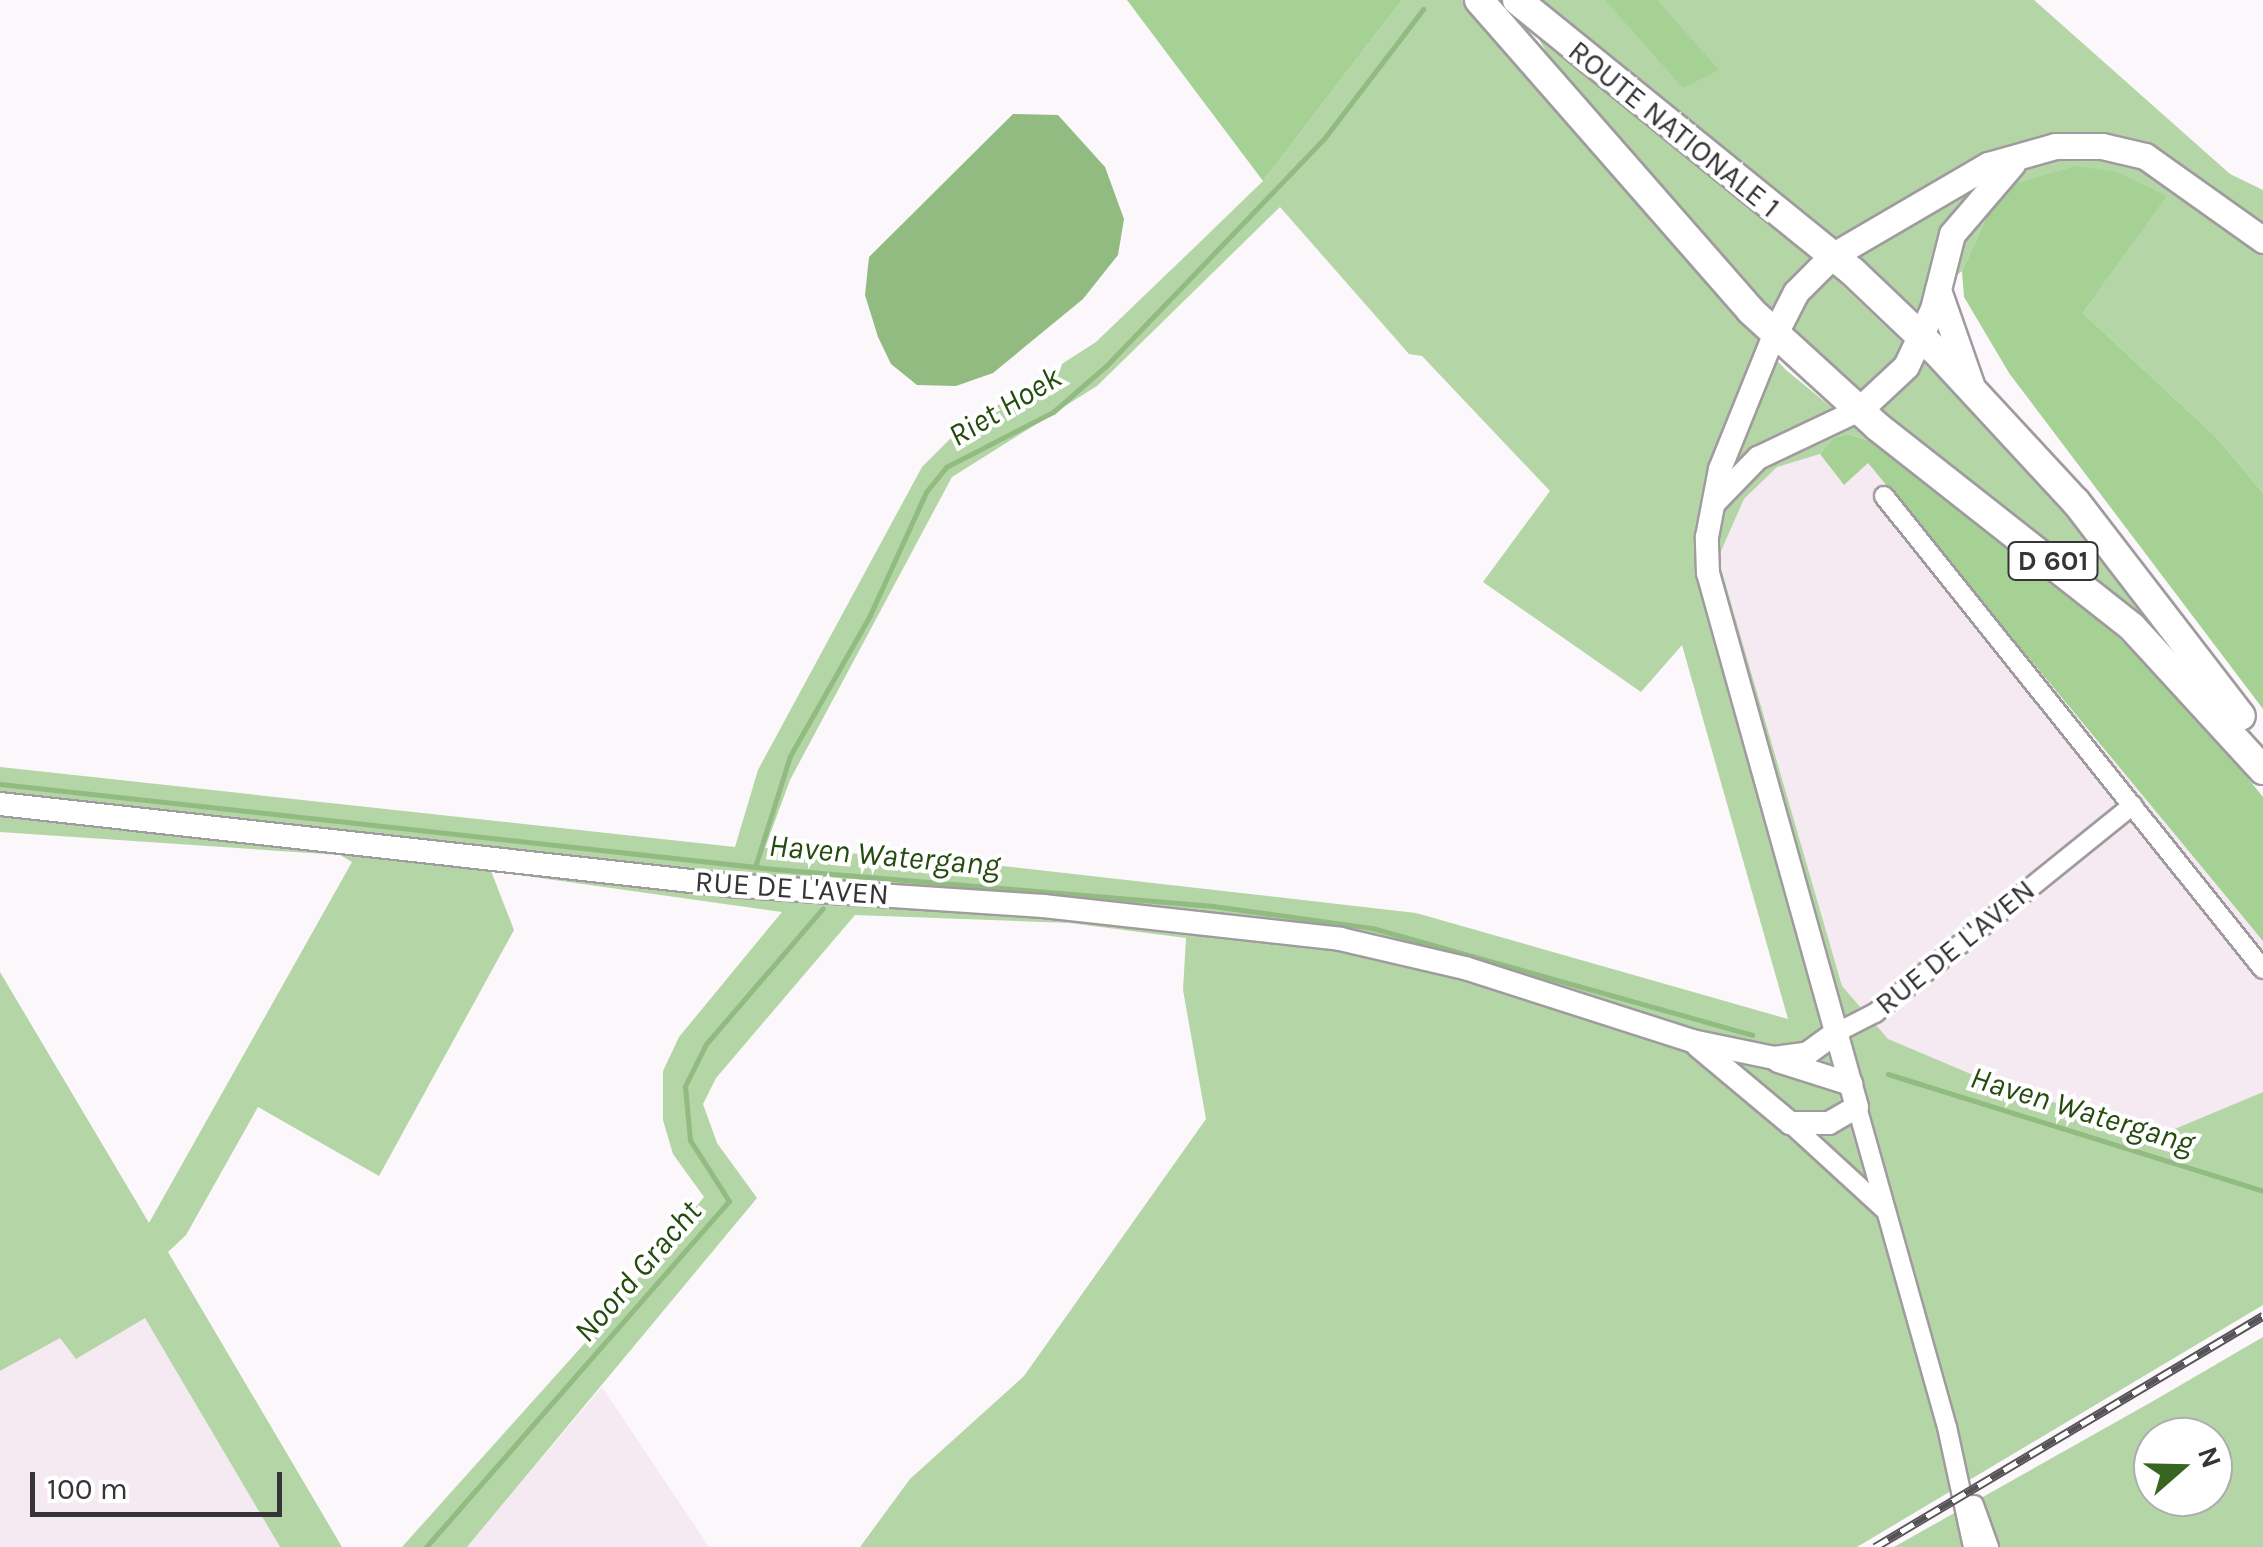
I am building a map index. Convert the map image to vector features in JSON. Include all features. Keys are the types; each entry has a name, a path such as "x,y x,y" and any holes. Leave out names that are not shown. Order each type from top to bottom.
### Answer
{"main road":[{"name":"ROUTE NATIONALE 1","path":"1480,0 1722,280 1775,333"},
{"name":"ROUTE NATIONALE 1","path":"1517,0 1832,256"},
{"path":"1775,333 1796,292 1832,256 1978,170 2033,151 2090,145 2145,156 2263,240"},
{"path":"1859,410 1893,383 1922,337 1943,256 1967,212 1996,178 2033,151"},
{"name":"D 601","path":"1832,256 1922,337 2101,532 2263,745"},
{"path":"1937,289 1976,393"},
{"name":"D 601","path":"1775,333 1859,410 2132,627 2263,770"}],"street":[{"path":"1775,333 1720,469 1706,537 1710,583 1947,1427 1973,1547"},
{"path":"1713,505 1758,458 1859,410"},
{"path":"1884,496 2263,968"},
{"name":"RUE DE L'AVEN","path":"0,804 727,885 1043,906 1340,939 1492,975 1692,1041 1764,1056 1800,1056 1875,1013 2133,806"},
{"name":"RUE DE L'AVEN","path":"1692,1041 1790,1124"},
{"name":"RUE DE L'AVEN","path":"1764,1056 1854,1096"},
{"path":"1790,1124 1828,1124 1854,1096"},
{"path":"1790,1124 1887,1212"},
{"path":"1947,1427 1989,1547"}],"shaded area":[{"path":"1127,0 1402,0 1263,181"},
{"path":"1402,0 1464,0 1717,296 1786,370 1874,442 1847,434 1833,438 1820,454 1777,467 1744,499 1718,558 1842,986 1888,1039 2009,1090 2165,1133 2263,1092 2263,1305 1857,1547 860,1547 910,1479 1024,1376 1206,1119 1183,990 1186,938 1070,923 855,915 716,1078 703,1104 717,1143 757,1198 467,1547 402,1547 593,1334 704,1197 673,1154 663,1120 663,1071 679,1037 782,912 491,871 514,930 379,1176 258,1107 186,1235 168,1252 342,1547 280,1547 145,1318 76,1359 60,1338 0,1371 0,972 149,1223 352,862 340,855 0,832 0,767 735,847 758,770 922,467 958,431 1096,342 1263,181","holes":["1280,207 1409,354 1422,356 1550,491 1483,582 1641,692 1682,645 1788,1019 1416,913 942,859 765,848 790,780 952,477 1097,386"]},
{"path":"1536,0 2034,0 2230,174 2263,190 2263,493 2217,438 2083,313 2166,197 1988,214 1962,271 1917,309"},
{"path":"1605,0 1657,0 1719,70 1683,88"},
{"path":"1534,30 1804,249 1921,360 2077,514 2158,630 2153,635 2087,572 1927,451 1754,296 1561,79"},
{"path":"1013,114 1058,115 1105,167 1124,219 1118,255 1083,299 993,373 956,386 917,385 891,364 878,337 865,295 869,257"},
{"path":"2076,166 2117,172 2167,196 2083,313 2217,438 2263,493 2263,709 2009,373 1964,297 1962,271 1988,214 2015,184"},
{"path":"1847,434 1874,442 2104,623 2205,725 2263,797 2263,941 1868,463 1844,485 1820,454 1833,438"},
{"path":"1820,454 1844,485 1867,462 2263,941 2263,1092 2166,1133 2009,1090 1887,1039 1842,986 1718,558 1744,499 1777,467"},
{"path":"145,1317 280,1547 0,1547 0,1371 60,1337 76,1359"},
{"path":"2263,1337 2263,1547 1894,1547 2155,1400"},
{"path":"602,1387 709,1547 467,1547"}],"waterway":[{"name":"Riet Hoek","path":"755,867 790,756 870,615 926,492 946,467 1053,412 1106,366 1323,140 1423,9"},
{"name":"Haven Watergang","path":"0,784 774,869 1213,906 1372,928 1752,1035"},
{"name":"Noord Gracht","path":"426,1547 729,1201 690,1140 685,1086 706,1044 823,908"},
{"name":"Haven Watergang","path":"1888,1074 2263,1191"}],"railway":[{"path":"1875,1547 2263,1316"}]}
